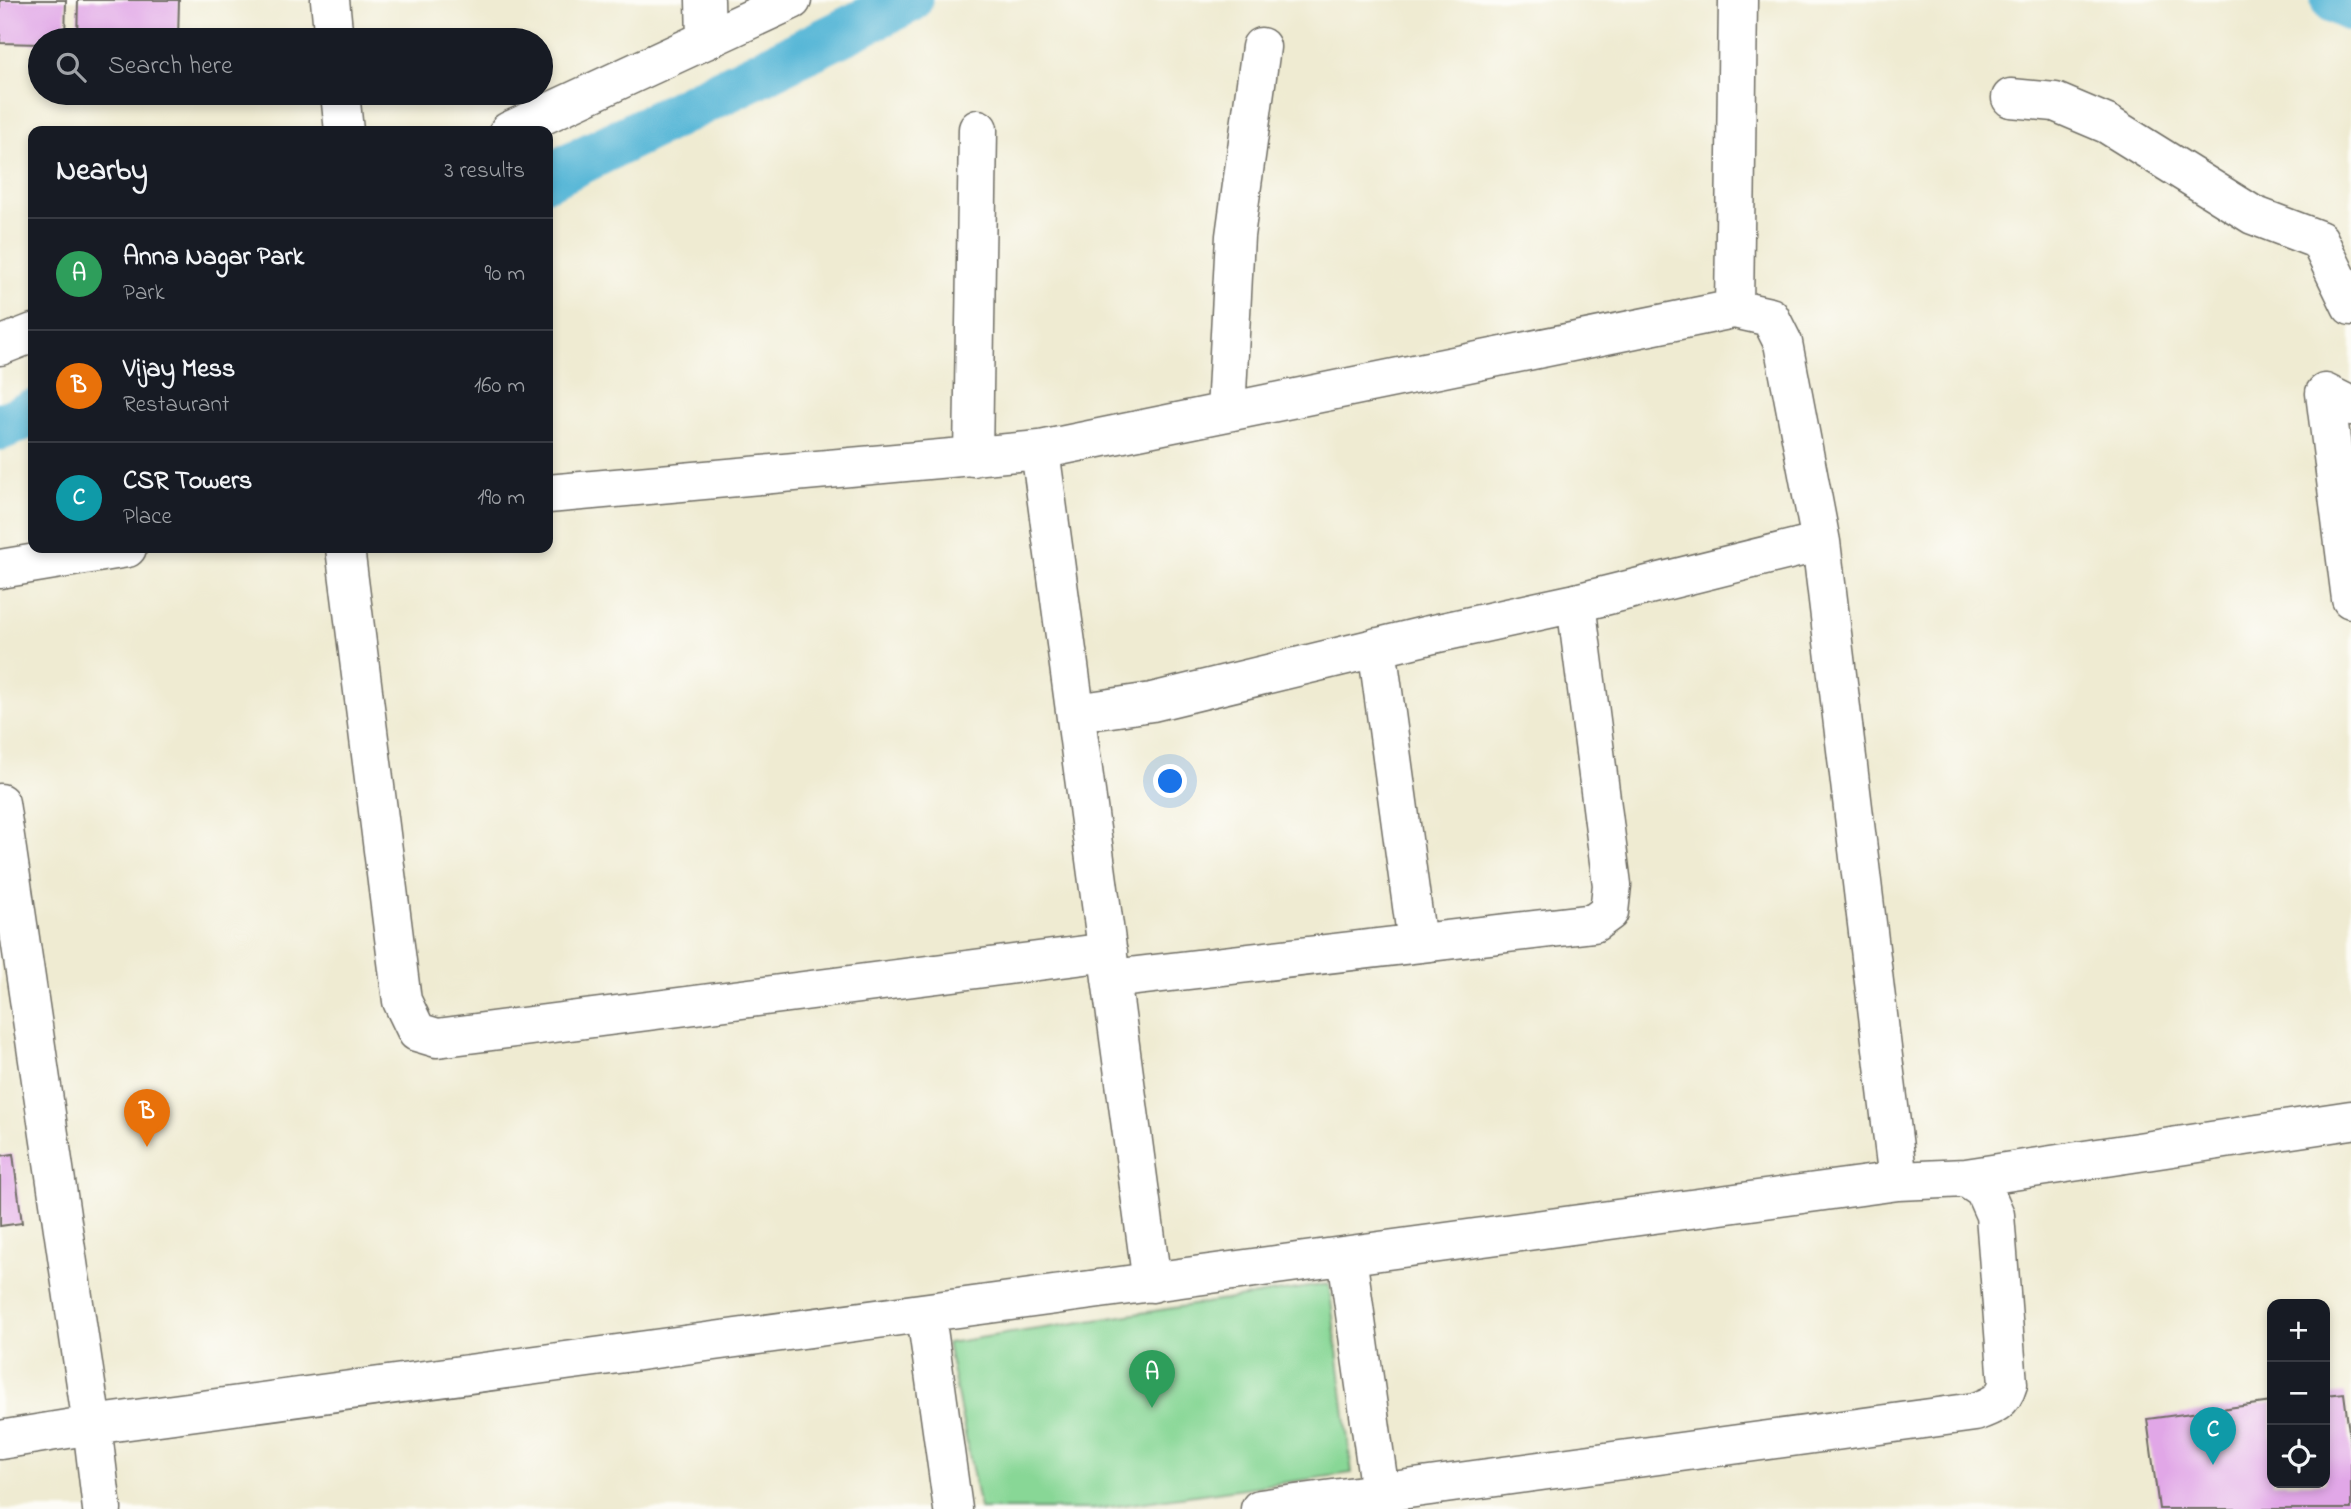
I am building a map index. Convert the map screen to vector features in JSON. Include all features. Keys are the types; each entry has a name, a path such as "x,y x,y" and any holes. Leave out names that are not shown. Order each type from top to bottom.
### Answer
{"street":[{"path":"330,0 333,28"},
{"path":"705,0 706,40"},
{"path":"520,126 792,0"},
{"path":"1734,309 1738,0"},
{"path":"1226,412 1235,236 1261,47"},
{"path":"2011,98 2055,102 2107,124 2253,215 2319,240 2351,306"},
{"path":"341,105 343,126"},
{"path":"973,457 978,129"},
{"path":"553,494 1040,450 1734,309 1770,317 1783,344 1821,542 1898,1181"},
{"path":"0,346 28,335"},
{"path":"2351,407 2325,393 2351,599"},
{"path":"1040,450 1152,1283"},
{"path":"1076,713 1152,702 1377,647 1576,603 1821,542"},
{"path":"0,569 97,553"},
{"path":"346,553 402,1001 417,1032 437,1038 1109,966 1417,943 1594,923 1609,912 1612,885 1576,603"},
{"path":"1377,647 1417,943"},
{"path":"0,803 92,1425 102,1509"},
{"path":"0,1440 92,1425 926,1315 1898,1181 1966,1178 2351,1120"},
{"path":"1260,1509 1976,1412 1992,1407 2005,1397 2008,1384 1995,1215 1984,1190 1966,1178"},
{"path":"1347,1256 1380,1493"},
{"path":"926,1315 953,1509"}],"green space":[{"path":"1329,1284 1352,1473 1095,1509 980,1509 947,1343"}],"building":[{"path":"0,0 66,0 65,28 28,28 28,44 0,43"},
{"path":"78,0 179,0 178,28 77,28"},
{"path":"13,1154 22,1223 0,1226 0,1156"},
{"path":"2344,1393 2351,1447 2351,1509 2159,1509 2147,1419 2267,1403 2267,1488 2330,1488 2330,1394"}],"waterway":[{"path":"553,175 909,0"},
{"path":"2334,0 2351,8"},
{"path":"0,427 28,415"}],"place":[{"name":"Vijay Mess","path":"147,1147"},
{"name":"Anna Nagar Park","path":"1152,1408"},
{"name":"CSR Towers","path":"2213,1465"}]}
